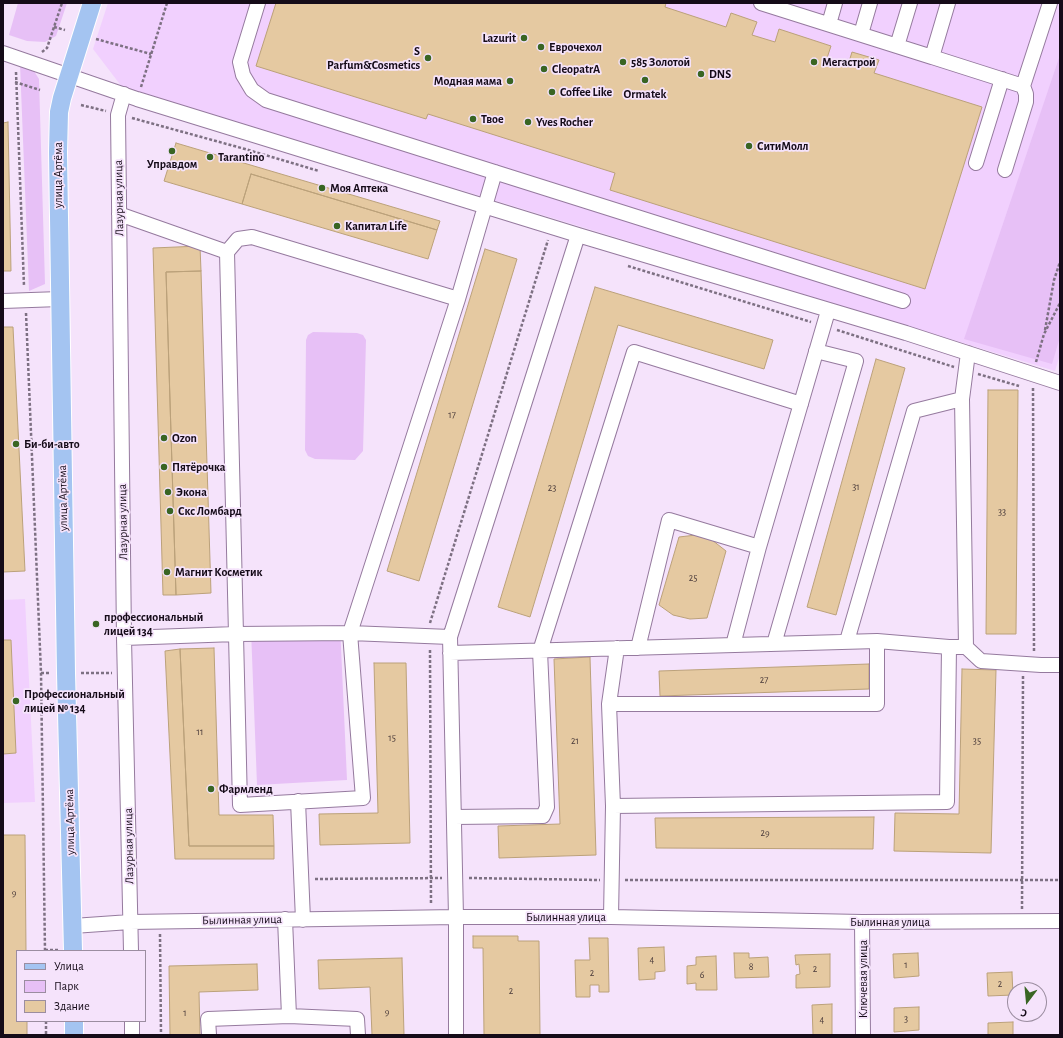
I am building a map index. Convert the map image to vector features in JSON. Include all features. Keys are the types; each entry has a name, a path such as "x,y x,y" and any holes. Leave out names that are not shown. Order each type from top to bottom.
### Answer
{"main road":[{"name":"улица Артёма","path":"67,950 73,926 66,673 58,120 68,75 92,3"},
{"path":"74,1022 74,1035"}],"street":[{"path":"258,3 240,62 243,76 252,90 266,100 903,301"},
{"path":"762,3 799,9 829,24 1023,86"},
{"path":"829,24 835,3"},
{"path":"860,34 870,3"},
{"path":"897,46 910,3"},
{"path":"932,57 948,3"},
{"path":"1005,170 1026,102 1026,94 1023,86 1050,3"},
{"path":"3,53 131,96 578,235 968,353 1060,383"},
{"path":"976,163 1002,79"},
{"name":"Лазурная улица","path":"131,96 118,114 124,638 131,950"},
{"path":"458,299 252,237 238,239 227,252 240,805 363,798 350,634 458,299 495,172"},
{"path":"120,214 227,252"},
{"path":"456,1035 456,878 450,637 578,235"},
{"path":"3,301 60,299"},
{"path":"733,645 759,547 828,311"},
{"path":"774,644 856,361 816,351"},
{"path":"454,817 543,816 547,807 540,651 634,352 801,404"},
{"path":"966,647 962,399 968,353"},
{"path":"846,641 914,411 962,399"},
{"path":"638,648 669,520 759,547"},
{"path":"124,638 236,634 350,634 450,637"},
{"path":"450,653 877,641 966,647 981,660 1060,665"},
{"path":"609,704 877,704 877,641"},
{"path":"613,806 947,802 949,647"},
{"path":"611,917 613,806 609,704 617,648"},
{"path":"298,801 303,920"},
{"name":"Былинная улица","path":"73,926 160,921 456,917 611,917 862,922 1060,921"},
{"path":"286,919 289,1016"},
{"name":"Ключевая улица","path":"862,922 863,1035"},
{"path":"209,1035 208,1019 289,1016 358,1019 358,1035"},
{"path":"132,1022 132,1035"}],"path":[{"path":"38,52 42,52 47,48 62,3"},
{"path":"131,96 151,54 167,3"},
{"path":"54,27 65,30"},
{"path":"95,39 151,54"},
{"path":"16,69 15,82 41,673 45,950"},
{"path":"15,82 40,90"},
{"path":"1023,921 1021,880 1023,674 1034,651 1033,374 1044,334 1054,280 1060,262"},
{"path":"1044,334 1060,303"},
{"path":"41,673 51,673"},
{"path":"81,673 125,673"},
{"path":"301,880 456,878 612,880 1060,880"},
{"path":"160,921 161,1035"},
{"path":"46,1022 46,1035"}],"shaded area":[{"path":"108,3 1060,3 1060,355 1055,371 122,87 93,49"},
{"name":"Профессиональный лицей № 134","path":"25,599 35,802 3,803 3,600"}],"green space":[{"path":"18,3 67,3 56,36 45,42 27,41 9,35"},
{"path":"1060,55 1060,337 1052,364 964,339"},
{"path":"20,64 32,68 39,79 45,284 29,291"},
{"path":"313,332 357,333 363,335 366,340 363,451 355,460 315,459 308,456 305,450 306,340 308,335"},
{"path":"340,625 347,780 257,785 251,630"}],"building":[{"name":"СитиМолл","path":"276,3 666,3 665,7 726,27 731,13 757,22 752,35 775,42 779,29 831,46 827,58 848,65 852,52 879,60 874,73 982,107 925,289 610,190 615,173 428,114 426,119 256,66"},
{"path":"8,122 11,271 3,271 3,123"},
{"path":"176,143 440,221 437,230 251,174 242,204 164,181"},
{"path":"251,174 437,230 428,259 242,204"},
{"path":"200,246 201,271 166,272 176,595 163,595 153,248"},
{"path":"485,249 517,259 419,581 387,571"},
{"path":"201,271 211,593 176,595 166,272"},
{"path":"595,287 773,340 764,369 618,325 530,617 498,607"},
{"path":"3,327 13,327 25,571 3,572"},
{"path":"876,359 905,368 836,615 807,607"},
{"path":"988,390 1018,390 1016,634 986,634"},
{"path":"696,535 712,540 726,551 707,618 690,619 673,615 659,605 679,537"},
{"path":"3,640 11,640 16,753 3,754"},
{"path":"214,648 219,815 273,815 274,846 189,846 180,649"},
{"path":"180,649 189,846 274,846 274,859 175,859 165,651"},
{"path":"590,657 596,855 499,858 498,826 560,824 554,659"},
{"path":"374,663 406,663 410,843 320,845 319,814 378,813"},
{"path":"869,664 869,689 660,696 659,671"},
{"path":"962,669 996,670 991,853 894,851 895,813 959,814"},
{"path":"874,817 873,849 656,848 655,818"},
{"path":"3,835 25,835 26,950 16,950 16,1022 27,1022 27,1035 3,1035"},
{"path":"473,936 518,936 518,941 539,941 540,1035 484,1035 483,948 473,948"},
{"path":"589,938 608,938 609,992 599,992 599,985 590,985 590,997 576,997 575,960 590,960"},
{"path":"664,947 665,971 655,972 655,979 639,980 638,948"},
{"path":"734,953 749,953 749,958 768,957 769,977 735,978"},
{"path":"918,953 919,976 894,978 893,954"},
{"path":"830,954 830,987 796,988 796,975 800,974 799,964 796,965 795,955"},
{"path":"716,956 717,990 696,990 696,983 687,984 687,966 696,965 696,957"},
{"path":"402,958 404,1035 372,1035 370,987 319,989 318,960"},
{"path":"257,964 258,990 199,992 200,1035 170,1035 169,966"},
{"path":"1012,972 1012,982 1007,982 1007,995 988,996 987,973"},
{"path":"832,1004 832,1035 813,1035 812,1005"},
{"path":"919,1007 919,1030 894,1032 894,1008"},
{"path":"1013,1022 1013,1035 988,1035 988,1023"}],"place":[{"name":"Lazurit","path":"524,38"},
{"name":"Еврочехол","path":"541,47"},
{"name":"S Parfum&Cosmetics","path":"428,58"},
{"name":"585 Золотой","path":"623,62"},
{"name":"Мегастрой","path":"814,62"},
{"name":"CleopatrA","path":"544,69"},
{"name":"DNS","path":"701,74"},
{"name":"Ormatek","path":"645,80"},
{"name":"Модная мама","path":"510,81"},
{"name":"Coffee Like","path":"552,92"},
{"name":"Твое","path":"473,119"},
{"name":"Yves Rocher","path":"528,122"},
{"name":"СитиМолл","path":"749,146"},
{"name":"Управдом","path":"172,151"},
{"name":"Tarantino","path":"210,157"},
{"name":"Моя Аптека","path":"322,188"},
{"name":"Капитал Life","path":"337,226"},
{"name":"Ozon","path":"164,438"},
{"name":"Би-би-авто","path":"16,444"},
{"name":"Пятёрочка","path":"164,467"},
{"name":"Экона","path":"168,492"},
{"name":"Скс Ломбард","path":"170,511"},
{"name":"Магнит Косметик","path":"167,572"},
{"name":"профессиональный лицей 134","path":"96,624"},
{"name":"Профессиональный лицей № 134","path":"16,701"},
{"name":"Фармленд","path":"211,789"}]}
